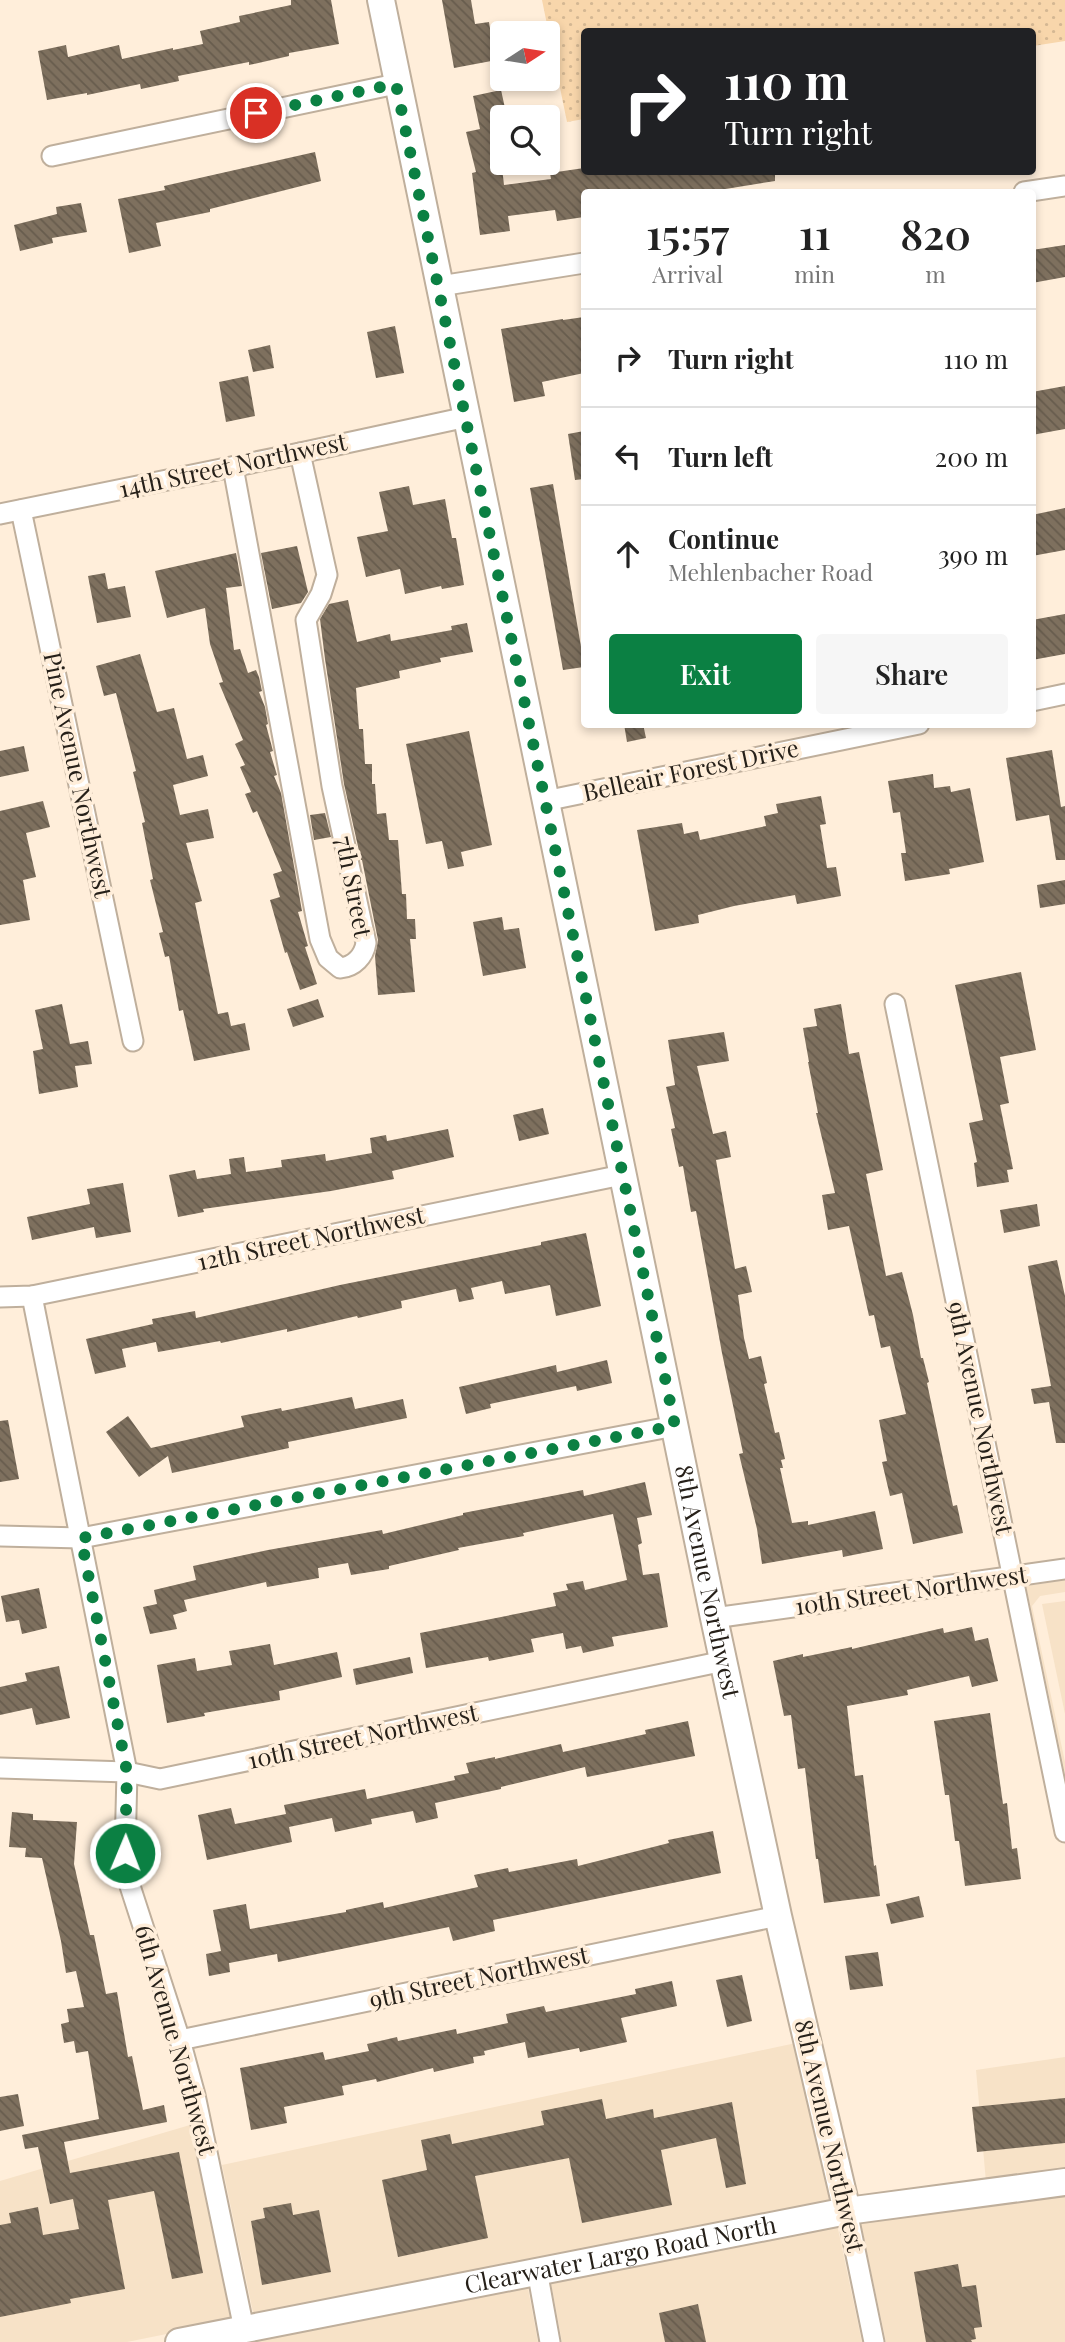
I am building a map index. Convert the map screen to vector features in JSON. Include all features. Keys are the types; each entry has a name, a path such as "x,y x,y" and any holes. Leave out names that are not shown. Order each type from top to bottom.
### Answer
{"street":[{"name":"8th Avenue Northwest","path":"381,0 396,84 714,1618 874,2342"},
{"path":"52,156 396,84"},
{"path":"1036,190 1065,186"},
{"path":"440,286 581,263"},
{"name":"14th Street Northwest","path":"0,514 467,417"},
{"name":"7th Street","path":"233,467 320,939 328,958 340,968 349,967 365,952 366,943 332,786 306,621 321,594 327,575 300,453"},
{"name":"Pine Avenue Northwest","path":"21,510 133,1041"},
{"path":"1036,700 1065,694"},
{"name":"Belleair Forest Drive","path":"545,801 900,728"},
{"name":"9th Avenue Northwest","path":"895,1004 1065,1832"},
{"name":"12th Street Northwest","path":"0,1297 32,1296 622,1175"},
{"name":"6th Avenue Northwest","path":"32,1296 127,1772 125,1853 130,1886 195,2095 244,2329"},
{"path":"0,1536 81,1538 675,1426"},
{"name":"10th Street Northwest","path":"714,1618 1065,1569"},
{"name":"10th Street Northwest","path":"0,1768 127,1772 160,1779 724,1661"},
{"name":"9th Street Northwest","path":"180,2040 778,1916"},
{"name":"Clearwater Largo Road North","path":"179,2342 846,2211 1065,2182"},
{"path":"537,2270 550,2342"}],"shaded area":[{"path":"542,0 1065,0 1065,41 1036,46 1036,28 581,28 581,120 567,122 560,88 560,21 546,21"},
{"path":"1065,1580 1065,1592 1040,1596 1032,1606 1065,1762 1065,1774 1026,1586"},
{"path":"1065,1601 1065,1714 1042,1604"},
{"path":"796,2043 833,2203 254,2317 222,2165"},
{"path":"1065,2057 1065,2171 986,2182 976,2070"},
{"path":"190,2125 231,2321 127,2342 0,2342 0,2181"},
{"path":"1065,2192 1065,2342 886,2342 860,2220"},
{"path":"837,2224 862,2342 562,2342 550,2278"},
{"path":"527,2283 538,2342 230,2342"}],"building":[{"path":"291,0 331,0 339,44 289,53 289,56 249,65 249,62 178,76 179,81 141,89 140,84 47,100 38,51 66,45 68,57 119,45 122,59 203,44 200,31 240,22 239,16 291,5"},
{"path":"442,0 471,0 475,24 489,22 490,61 454,68"},
{"path":"501,91 504,105 490,105 490,175 503,175 504,185 551,179 550,175 560,175 560,172 581,168 581,175 775,175 775,181 726,189 581,189 581,217 557,221 555,210 508,216 510,231 480,235 472,173 476,172 466,132 480,129 473,96"},
{"path":"315,152 321,181 210,209 210,212 156,223 161,246 129,253 118,199 165,190 164,186"},
{"path":"81,203 87,232 52,238 53,243 20,251 14,225 57,214 56,207"},
{"path":"1065,245 1065,277 1036,282 1036,249"},
{"path":"581,317 581,374 542,382 545,396 514,402 501,329"},
{"path":"395,326 404,373 376,378 367,332"},
{"path":"270,345 274,368 253,372 248,350"},
{"path":"248,376 255,416 226,422 219,382"},
{"path":"1065,386 1065,429 1036,434 1036,391"},
{"path":"581,432 581,479 575,480 568,434"},
{"path":"553,484 581,647 581,667 563,670 530,488"},
{"path":"409,486 413,505 445,499 452,538 456,538 464,585 442,589 441,586 405,594 400,569 366,577 357,537 388,531 379,492"},
{"path":"1065,508 1065,550 1036,555 1036,514"},
{"path":"297,546 308,592 301,603 272,609 261,553"},
{"path":"236,553 242,586 226,588 234,650 240,649 248,673 256,670 259,677 262,691 259,692 265,707 266,725 273,751 270,752 277,775 274,776 281,793 302,911 298,912 308,946 305,947 317,984 300,990 287,952 285,953 270,900 280,897 273,874 282,871 257,811 253,813 245,794 251,792 240,767 245,765 235,744 243,740 219,683 223,682 210,644 205,608 167,618 155,571"},
{"path":"105,573 108,589 125,586 131,617 97,623 88,576"},
{"path":"348,600 357,642 390,634 391,641 452,630 451,626 467,623 473,652 440,658 441,662 399,671 400,678 356,688 359,729 363,729 365,764 372,764 377,814 386,813 389,840 398,840 402,894 406,894 407,919 415,919 416,939 410,939 415,992 378,995 375,956 378,940 344,784 320,619 329,604"},
{"path":"1065,614 1065,654 1036,659 1036,619"},
{"path":"140,654 157,712 174,708 187,759 203,755 208,776 173,785 180,815 208,809 214,838 186,843 202,901 195,903 218,1014 228,1012 231,1026 245,1023 250,1050 194,1061 183,1010 179,1011 169,956 165,957 159,933 163,932 150,880 153,879 142,823 145,822 133,772 136,771 116,693 104,696 96,666"},
{"path":"625,728 644,728 646,738 627,742"},
{"path":"469,731 492,845 461,852 464,866 448,869 442,841 426,844 406,744"},
{"path":"24,746 29,771 0,777 0,751"},
{"path":"1052,750 1061,807 1065,806 1065,860 1056,860 1049,815 1016,821 1006,758"},
{"path":"933,774 934,788 950,786 951,792 970,788 984,862 949,869 950,874 905,881 901,853 906,853 900,812 893,813 888,781"},
{"path":"821,796 826,824 820,825 827,868 836,867 841,896 797,904 795,895 734,906 698,915 699,923 655,931 637,830 682,823 684,834 698,831 700,840 766,826 764,816 778,813 776,804"},
{"path":"43,801 50,827 26,833 36,877 23,880 30,920 0,925 0,811"},
{"path":"325,813 331,837 314,840 310,815"},
{"path":"1065,880 1065,904 1040,908 1037,885"},
{"path":"502,917 504,930 519,928 526,968 483,976 473,922"},
{"path":"1021,972 1036,1050 1000,1057 1009,1103 1000,1105 1013,1169 1007,1170 1009,1182 977,1187 974,1163 977,1162 969,1123 983,1120 955,985"},
{"path":"318,999 324,1017 293,1027 287,1009"},
{"path":"62,1004 70,1044 88,1041 92,1064 75,1066 78,1087 39,1094 33,1051 43,1049 35,1010"},
{"path":"841,1004 849,1054 859,1052 883,1170 866,1174 886,1276 902,1272 929,1382 927,1383 953,1506 957,1505 963,1533 913,1544 902,1493 890,1496 882,1462 887,1461 879,1420 906,1414 890,1346 881,1348 874,1315 869,1316 849,1226 828,1230 822,1195 835,1193 816,1113 803,1028 817,1026 814,1009"},
{"path":"724,1032 729,1061 697,1066 713,1134 726,1131 731,1157 716,1160 735,1269 746,1266 752,1292 738,1295 744,1338 749,1359 761,1356 775,1433 779,1432 785,1459 781,1460 783,1468 780,1468 792,1523 808,1521 808,1525 875,1511 883,1549 843,1557 842,1550 762,1564 757,1529 739,1454 743,1453 696,1211 691,1212 683,1166 679,1167 671,1129 675,1128 666,1087 675,1085 668,1040"},
{"path":"543,1108 549,1134 519,1141 513,1115"},
{"path":"448,1129 454,1157 392,1171 394,1179 203,1209 204,1212 178,1217 169,1175 195,1170 197,1179 231,1174 229,1159 244,1157 246,1172 282,1167 281,1160 325,1154 326,1161 372,1153 370,1138 386,1135 387,1141"},
{"path":"123,1183 131,1232 96,1238 94,1227 32,1240 27,1217 90,1204 87,1189"},
{"path":"1037,1204 1040,1226 1004,1233 1000,1210"},
{"path":"586,1233 601,1306 556,1316 550,1285 505,1294 502,1281 471,1288 474,1299 459,1302 456,1289 401,1301 402,1308 287,1332 287,1329 221,1343 220,1341 158,1352 156,1342 122,1349 126,1367 95,1374 86,1339 153,1324 152,1319 195,1311 196,1318 340,1285 541,1245 541,1242"},
{"path":"1057,1260 1065,1296 1065,1443 1056,1443 1049,1402 1034,1404 1031,1389 1051,1386 1028,1266"},
{"path":"607,1360 612,1383 577,1391 576,1386 490,1404 491,1408 466,1414 459,1387 556,1365 557,1372"},
{"path":"352,1397 355,1409 403,1399 407,1418 288,1442 289,1448 172,1473 168,1456 139,1477 106,1432 128,1416 151,1448 244,1427 241,1416"},
{"path":"8,1420 19,1479 0,1482 0,1421"},
{"path":"645,1482 652,1515 637,1518 642,1543 638,1545 643,1575 659,1573 668,1627 612,1637 614,1646 583,1653 581,1646 566,1649 563,1633 531,1639 534,1652 489,1661 488,1657 426,1668 420,1633 556,1606 553,1593 568,1590 566,1584 583,1581 585,1590 627,1580 613,1514 523,1533 524,1536 458,1548 459,1550 389,1566 389,1569 351,1575 348,1563 318,1568 319,1578 267,1587 266,1582 184,1600 187,1611 173,1615 177,1629 150,1634 143,1607 157,1604 154,1590 196,1580 193,1566 382,1530 383,1534 463,1513 583,1490 584,1496"},
{"path":"39,1588 47,1628 22,1634 19,1620 6,1622 1,1596"},
{"path":"972,1627 975,1641 988,1638 998,1681 972,1687 969,1676 907,1690 908,1695 847,1706 855,1776 863,1775 880,1896 824,1903 805,1768 798,1769 791,1715 784,1716 773,1661 803,1654 803,1657 852,1649 943,1628 944,1633"},
{"path":"270,1644 274,1665 337,1652 342,1677 279,1691 280,1700 204,1713 205,1716 167,1723 157,1665 195,1658 197,1671 232,1665 229,1651"},
{"path":"410,1657 413,1673 356,1685 353,1669"},
{"path":"59,1666 70,1718 36,1725 32,1708 0,1715 0,1687 27,1681 25,1673"},
{"path":"990,1713 1003,1804 1007,1803 1012,1849 1017,1848 1021,1879 965,1886 949,1795 945,1795 934,1721"},
{"path":"688,1721 695,1756 587,1777 585,1767 501,1787 435,1803 438,1818 416,1823 413,1811 371,1819 372,1824 335,1832 332,1818 289,1827 292,1842 207,1860 198,1815 231,1808 235,1824 286,1814 284,1805 365,1789 367,1799 455,1780 454,1776 469,1773 466,1763 561,1744 563,1752 646,1734 645,1730"},
{"path":"12,1812 33,1814 33,1820 77,1822 74,1864 90,1935 94,1935 106,1994 117,1992 128,2057 132,2056 143,2110 164,2105 167,2122 64,2142 70,2173 179,2152 203,2273 172,2279 154,2191 108,2200 125,2289 70,2299 71,2303 0,2317 0,2225 11,2223 9,2213 38,2207 43,2235 79,2229 73,2199 50,2204 38,2147 25,2149 22,2135 99,2119 88,2051 76,2053 74,2041 64,2043 61,2024 69,2022 67,2009 84,2007 76,1971 66,1973 42,1858 25,1857 26,1848 9,1847"},
{"path":"713,1831 721,1873 493,1920 495,1931 453,1941 449,1927 278,1962 277,1954 229,1963 230,1972 209,1976 206,1954 221,1951 213,1910 246,1904 250,1929 346,1912 383,1902 384,1908 478,1887 474,1875 508,1868 509,1872 577,1859 578,1866 669,1843 668,1840"},
{"path":"919,1896 924,1917 891,1924 886,1904"},
{"path":"878,1952 883,1986 850,1990 845,1956"},
{"path":"742,1975 752,2021 727,2027 716,1980"},
{"path":"672,1981 677,2006 621,2018 627,2042 580,2052 579,2048 528,2058 525,2042 484,2051 485,2055 473,2057 474,2063 434,2072 433,2068 377,2082 376,2079 342,2086 344,2095 284,2107 287,2123 251,2130 240,2068 323,2052 325,2060 369,2051 367,2044 397,2037 398,2041 456,2029 457,2034 508,2023 506,2014 544,2006 546,2012 636,1994 635,1989"},
{"path":"18,2094 24,2126 0,2131 0,2097"},
{"path":"1065,2098 1065,2143 977,2152 972,2107"},
{"path":"602,2099 606,2119 653,2109 654,2118 732,2102 746,2184 726,2188 716,2138 661,2150 672,2205 582,2223 569,2158 475,2176 488,2238 398,2257 382,2180 427,2170 421,2140 450,2134 452,2144 544,2125 541,2111"},
{"path":"291,2203 293,2215 319,2210 331,2272 262,2285 251,2221 265,2218 263,2208"},
{"path":"958,2264 962,2287 976,2285 982,2327 974,2328 976,2339 971,2340 972,2342 926,2342 914,2272"},
{"path":"698,2304 706,2342 665,2342 659,2313"}],"route":[{"path":"125,1853 127,1772 81,1538 675,1426 396,84 256,113"}]}
